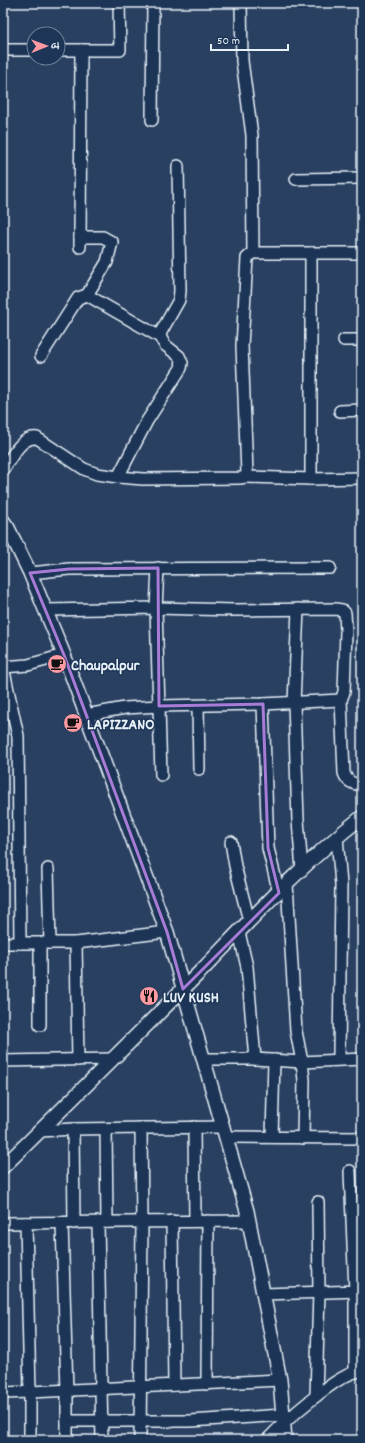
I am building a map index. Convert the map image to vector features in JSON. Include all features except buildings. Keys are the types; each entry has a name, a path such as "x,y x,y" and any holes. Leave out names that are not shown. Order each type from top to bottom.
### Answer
{"street":[{"path":"66,50 120,50 119,3"},
{"path":"152,120 153,3"},
{"path":"241,3 242,61 252,135 253,253"},
{"path":"3,50 26,50"},
{"path":"41,356 78,298 87,295 107,262 112,242 103,237 80,242 81,50"},
{"path":"160,337 161,332 179,300 180,291 178,166"},
{"path":"296,178 362,178"},
{"path":"246,477 242,346 247,258 253,253 362,252"},
{"path":"311,253 311,479"},
{"path":"87,295 160,337 165,345 179,356 182,363 181,368 147,421 118,477"},
{"path":"344,340 362,340"},
{"path":"340,411 362,410"},
{"path":"3,470 21,445 27,440 37,438 84,469 97,474 118,477 143,479 246,477 311,479 362,478"},
{"path":"3,521 8,528 30,573 64,655 167,932 249,1221 280,1380 285,1440"},
{"path":"158,568 156,608 161,775"},
{"path":"30,573 69,569 330,568"},
{"path":"46,610 156,608 342,610 345,613 346,638 344,692 341,700 344,773 346,779 350,783 362,785"},
{"path":"298,609 294,703 298,820 302,870"},
{"path":"20,943 18,736 3,667 28,665 64,655"},
{"path":"86,715 125,708 159,706 294,703 341,700"},
{"path":"263,704 268,848 283,889 296,1032 304,1080 303,1138"},
{"path":"198,706 199,768"},
{"path":"3,1167 113,1060 249,921 337,836 362,817"},
{"path":"337,836 341,885 339,1060"},
{"path":"231,842 235,866 249,921"},
{"path":"40,1025 48,869"},
{"path":"3,943 76,943 167,932"},
{"path":"239,932 247,967 255,1059"},
{"path":"76,943 78,1060"},
{"path":"203,1058 302,1062 362,1059"},
{"path":"3,1060 113,1060"},
{"path":"272,1137 274,1060"},
{"path":"40,1131 194,1127 272,1137 362,1138"},
{"path":"194,1127 195,1221"},
{"path":"140,1440 142,1222 141,1128"},
{"path":"73,1129 74,1223"},
{"path":"102,1440 102,1222 106,1129"},
{"path":"267,1440 283,1419 347,1375 359,1371 358,1291 350,1170"},
{"path":"316,1396 319,1292 318,1202"},
{"path":"207,1384 208,1221"},
{"path":"3,1223 249,1221"},
{"path":"172,1222 174,1385"},
{"path":"26,1223 30,1440"},
{"path":"62,1223 67,1391 66,1440"},
{"path":"263,1294 358,1291"},
{"path":"3,1393 280,1380"},
{"path":"67,1421 283,1419"}],"highlighted area":[{"path":"158,568 159,706 263,704 268,848 279,893 183,989 167,932 64,655 30,573 69,569"}],"place":[{"name":"Chaupalpur","path":"57,664"},
{"name":"LAPIZZANO","path":"73,723"},
{"name":"LUV KUSH","path":"149,996"}]}
